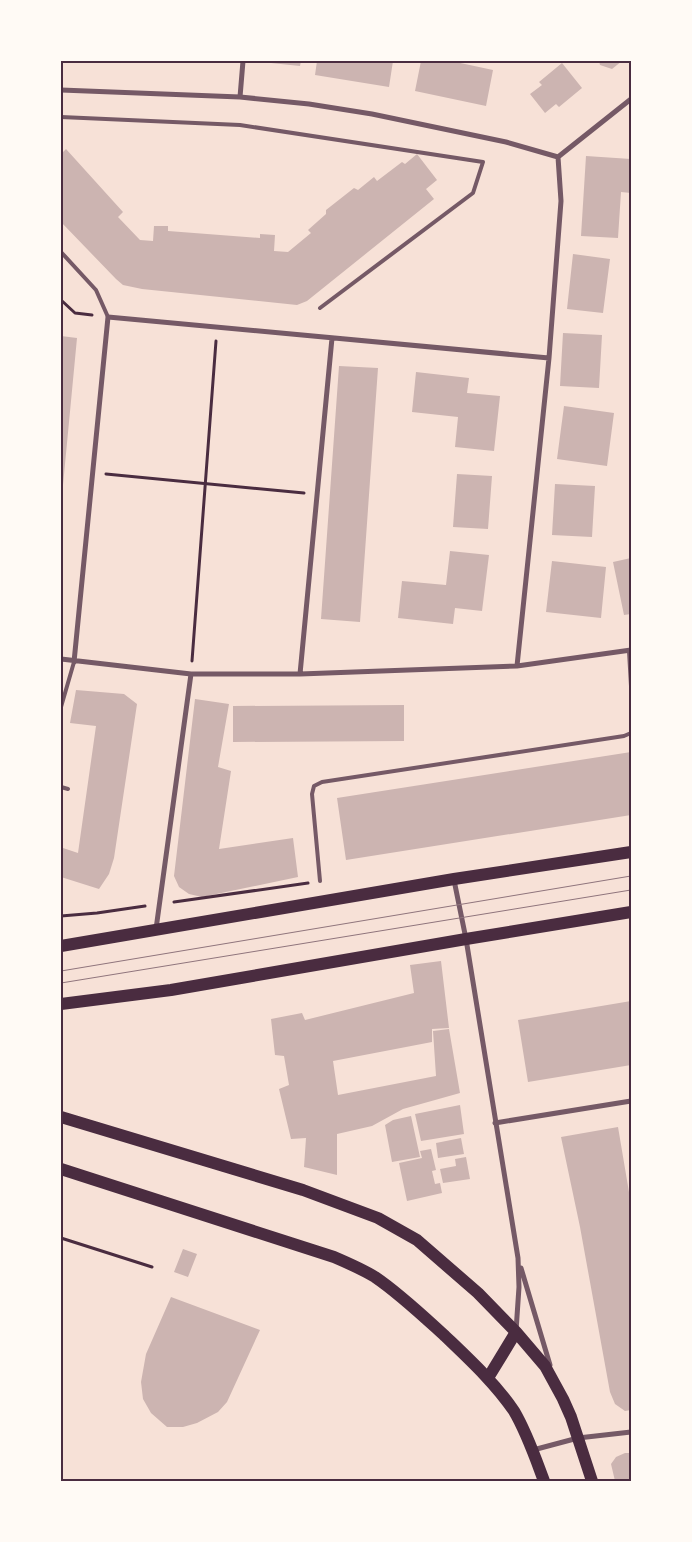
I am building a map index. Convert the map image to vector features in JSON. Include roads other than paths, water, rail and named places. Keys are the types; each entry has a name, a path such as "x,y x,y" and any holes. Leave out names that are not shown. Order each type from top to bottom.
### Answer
{"main road":[{"path":"61,946 454,879 631,852"},
{"path":"61,1004 171,990 631,912"},
{"path":"61,1117 303,1190 378,1218 417,1240 478,1293 516,1332 545,1366 564,1399 592,1481"},
{"path":"61,1169 334,1258 356,1267 391,1289 488,1378 514,1412 523,1428 544,1481"},
{"path":"488,1378 516,1332"}],"street":[{"path":"240,98 243,61"},
{"path":"61,90 240,98 309,104 372,114 506,142 558,157"},
{"path":"558,157 631,99"},
{"path":"518,666 549,358 561,201 558,157"},
{"path":"74,662 108,317 549,358"},
{"path":"300,674 332,338"},
{"path":"61,659 191,674 300,674 518,666 630,650"},
{"path":"156,930 191,674"},
{"path":"454,879 466,939 518,1258 555,1382"},
{"path":"495,1123 631,1101"},
{"path":"516,1332 519,1287 518,1258"},
{"path":"532,1451 578,1438 631,1432"}],"lane":[{"path":"61,117 240,125 483,162 473,193 320,308"},
{"path":"61,252 96,290 108,317"},
{"path":"630,650 631,686"},
{"path":"61,707 74,662"},
{"path":"320,881 312,794 314,786 322,782 624,736 631,733"},
{"path":"61,787 68,789"}],"tram line":[{"path":"61,971 631,876"},
{"path":"61,983 631,890"}]}
